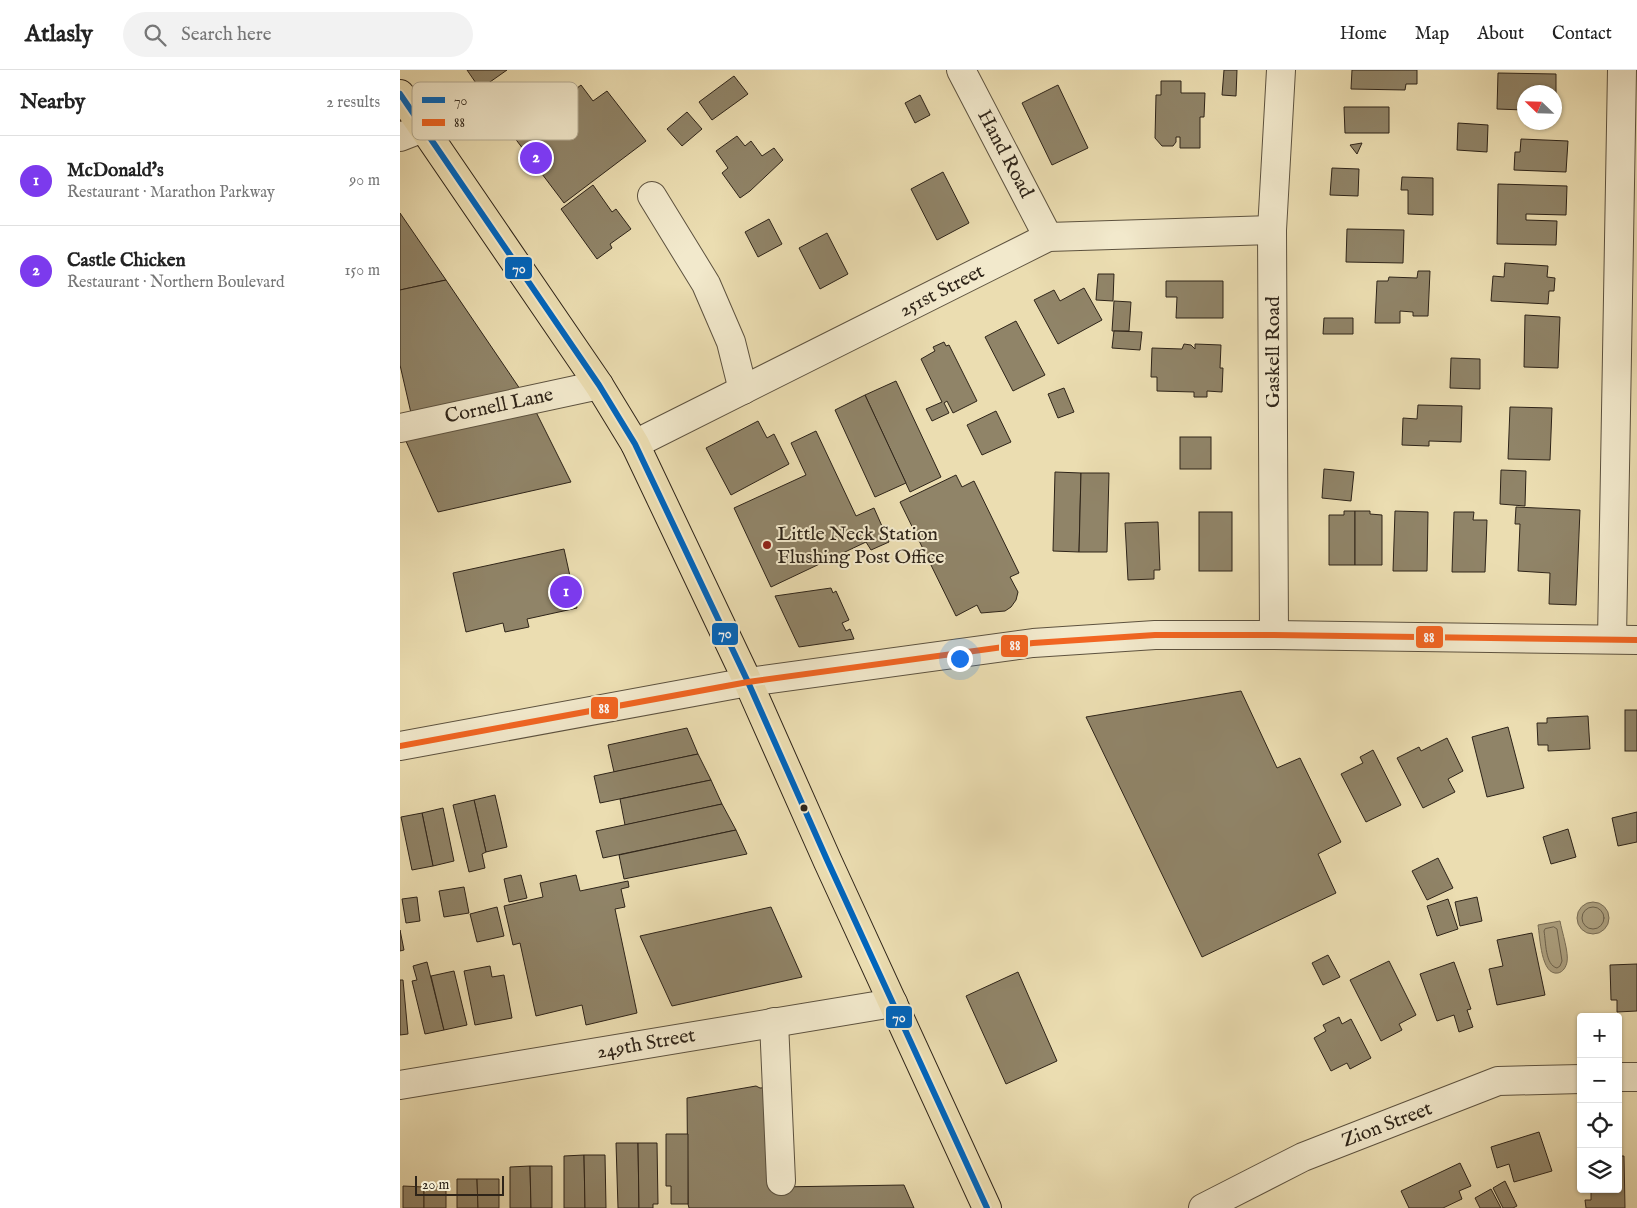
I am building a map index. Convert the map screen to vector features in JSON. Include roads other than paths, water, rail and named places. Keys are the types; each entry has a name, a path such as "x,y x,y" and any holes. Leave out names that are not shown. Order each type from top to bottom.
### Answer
{"main road":[{"path":"400,94 412,132"},
{"path":"418,140 599,385 635,444 748,682 987,1208"}],"street":[{"name":"Hand Road","path":"961,70 1048,237"},
{"name":"Gaskell Road","path":"1274,635 1272,230 1281,70"},
{"path":"400,746 748,682 1033,643 1155,635 1624,640 1622,70"},
{"path":"652,196 706,284 731,342 743,390"},
{"name":"251st Street","path":"635,444 1048,237 1272,230"},
{"name":"Cornell Lane","path":"400,428 599,385"},
{"name":"249th Street","path":"400,1085 893,1003"},
{"path":"774,1022 781,1181"},
{"path":"1622,1078 1637,1077"},
{"name":"Zion Street","path":"1203,1208 1303,1157 1498,1081 1577,1079"}],"water":[{"path":"1593,902 1605,906 1609,918 1605,930 1593,934 1581,930 1577,918 1581,906"},
{"path":"1560,921 1567,962 1561,972 1558,973 1552,972 1548,968 1542,955 1538,925"}],"place":[{"name":"Castle Chicken","path":"536,158"},
{"name":"Little Neck Station Flushing Post Office","path":"767,545"},
{"name":"McDonald's","path":"566,592"}]}
